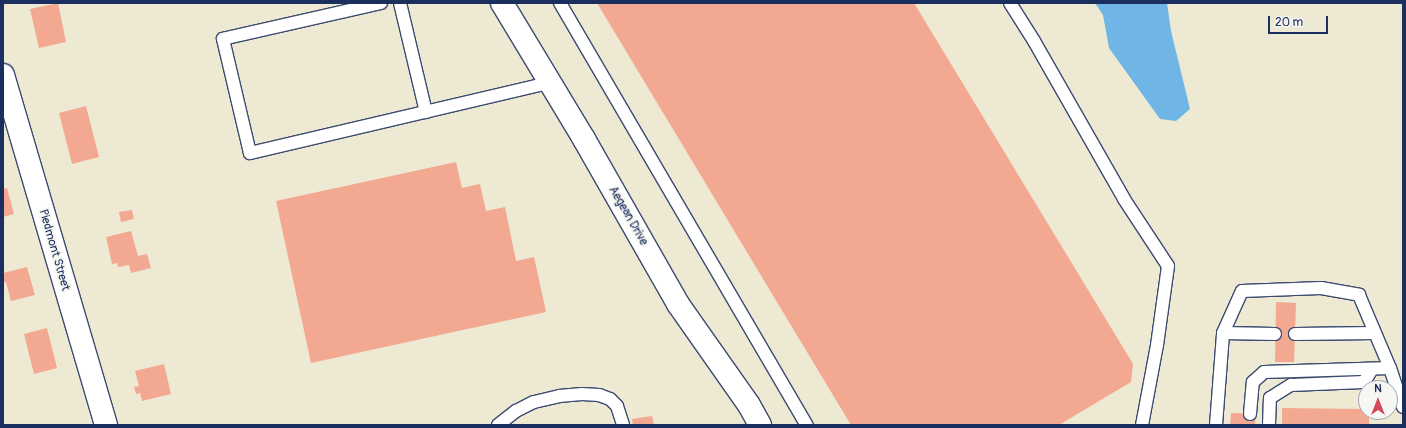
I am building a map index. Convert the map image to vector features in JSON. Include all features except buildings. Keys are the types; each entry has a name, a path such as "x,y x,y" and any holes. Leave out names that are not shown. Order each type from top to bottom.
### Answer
{"street":[{"name":"Aegean Drive","path":"502,3 584,139 678,304 749,404 760,425"},
{"name":"Piedmont Street","path":"3,75 106,425"}],"lane":[{"path":"381,3 223,39 250,153 550,83"},
{"path":"400,3 426,112"},
{"path":"560,3 807,425"},
{"path":"1010,3 1034,41 1124,199 1168,266 1157,345 1142,425"},
{"path":"1216,425 1223,333 1242,291 1321,288 1359,295 1390,368 1403,407"},
{"path":"1223,333 1275,334"},
{"path":"1295,334 1375,333"},
{"path":"1250,414 1253,382 1264,372 1390,368"},
{"path":"1269,425 1270,398 1291,384 1364,382 1372,369"},
{"path":"498,425 516,410 534,402 559,396 599,394 610,399 617,406 623,425"}],"water":[{"path":"1095,3 1167,3 1171,31 1190,109 1176,121 1160,119 1109,48 1103,15"}]}
